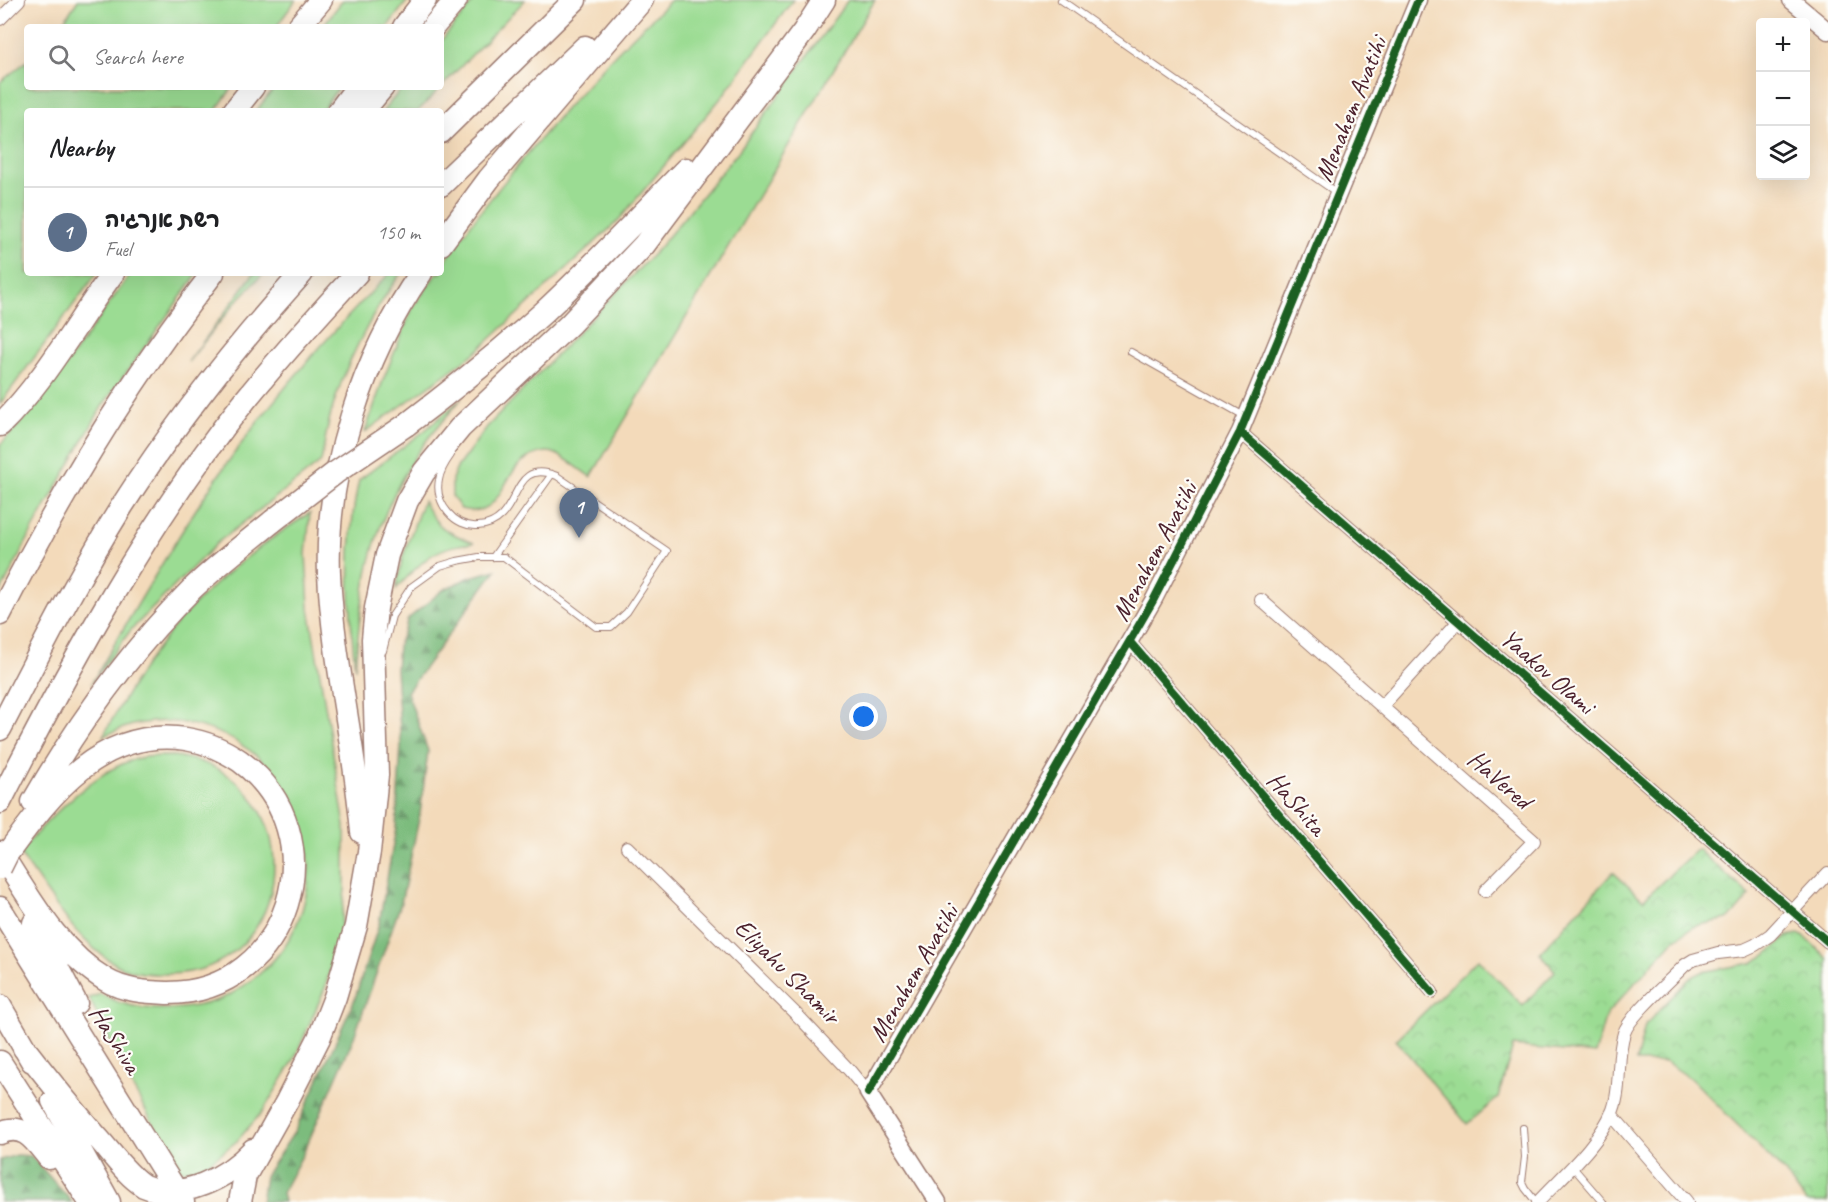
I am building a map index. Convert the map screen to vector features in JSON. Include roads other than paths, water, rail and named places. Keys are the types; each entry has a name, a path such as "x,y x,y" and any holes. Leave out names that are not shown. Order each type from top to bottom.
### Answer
{"highway":[{"path":"300,24 320,0"},
{"path":"406,24 425,0"},
{"path":"436,24 456,0"},
{"path":"458,116 558,0"},
{"path":"444,129 575,0"},
{"path":"444,182 633,0"},
{"path":"444,240 489,179 642,0"},
{"path":"240,1202 245,1176 303,1071 335,997 356,926 371,840 377,785 373,639 380,588 395,531 407,501 424,472 460,428 509,384 578,316 644,245 768,80 824,0"},
{"path":"2,858 101,697 134,652 194,588 334,473 406,425 488,361 591,268 733,122 768,80"},
{"path":"236,108 251,90"},
{"path":"341,108 355,90"},
{"path":"366,108 380,90"},
{"path":"0,424 41,376 111,276"},
{"path":"0,614 73,478 142,370 211,276"},
{"path":"182,313 219,276"},
{"path":"0,729 35,661 122,507 235,350 299,276"},
{"path":"0,802 59,689 136,557 172,501 246,400 354,276"},
{"path":"364,878 360,802 337,656 329,574 330,522 341,457 353,413 369,369 419,276"},
{"path":"2,858 51,930 64,945 107,980 129,990 174,993 211,986 227,979 256,956 281,922 288,904 294,867 285,817 259,778 226,751 194,740 175,737 141,739 89,762 40,799"},
{"path":"2,858 146,1141"},
{"name":"HaShiva","path":"0,908 180,1197"},
{"path":"0,1006 109,1202"},
{"path":"24,1048 64,1100 129,1173 144,1186 159,1192 180,1197 219,1180 266,1136"},
{"path":"0,1062 90,1202"},
{"path":"0,1134 8,1130 20,1130 32,1137 84,1202"}],"street":[{"path":"0,19 19,0"},
{"name":"Menahem Avatihi","path":"868,1093 1130,642 1182,548 1243,425 1418,0"},
{"path":"1791,0 1828,31"},
{"name":"Yaakov Olami","path":"1243,425 1459,621 1828,942"},
{"name":"HaVered","path":"1262,600 1534,841 1485,891"},
{"path":"1382,706 1459,621"},
{"name":"HaShita","path":"1130,642 1432,993"},
{"name":"Eliyahu Shamir","path":"627,847 802,1020 850,1071 868,1093 938,1202"},
{"path":"1537,1202 1591,1144 1611,1114 1616,1099 1624,1031 1633,1019 1685,965 1718,953 1744,950 1770,935 1828,873"},
{"path":"1611,1114 1687,1202"}],"lane":[{"path":"1061,0 1338,193"},
{"path":"1131,352 1243,425"},
{"path":"468,432 509,384"},
{"path":"375,721 380,668 392,616 411,587 440,567 458,561 504,557 596,627 611,627 627,612 668,551 546,472 535,472 525,478 503,515 495,522 468,526 455,519 446,510 439,495 439,480 448,459 455,450"},
{"path":"493,557 552,474"},
{"path":"1523,1128 1525,1157 1522,1182 1537,1202"},
{"path":"1571,1166 1603,1202"}],"place":[{"name":"רשת אנרגיה","path":"579,538"}]}
